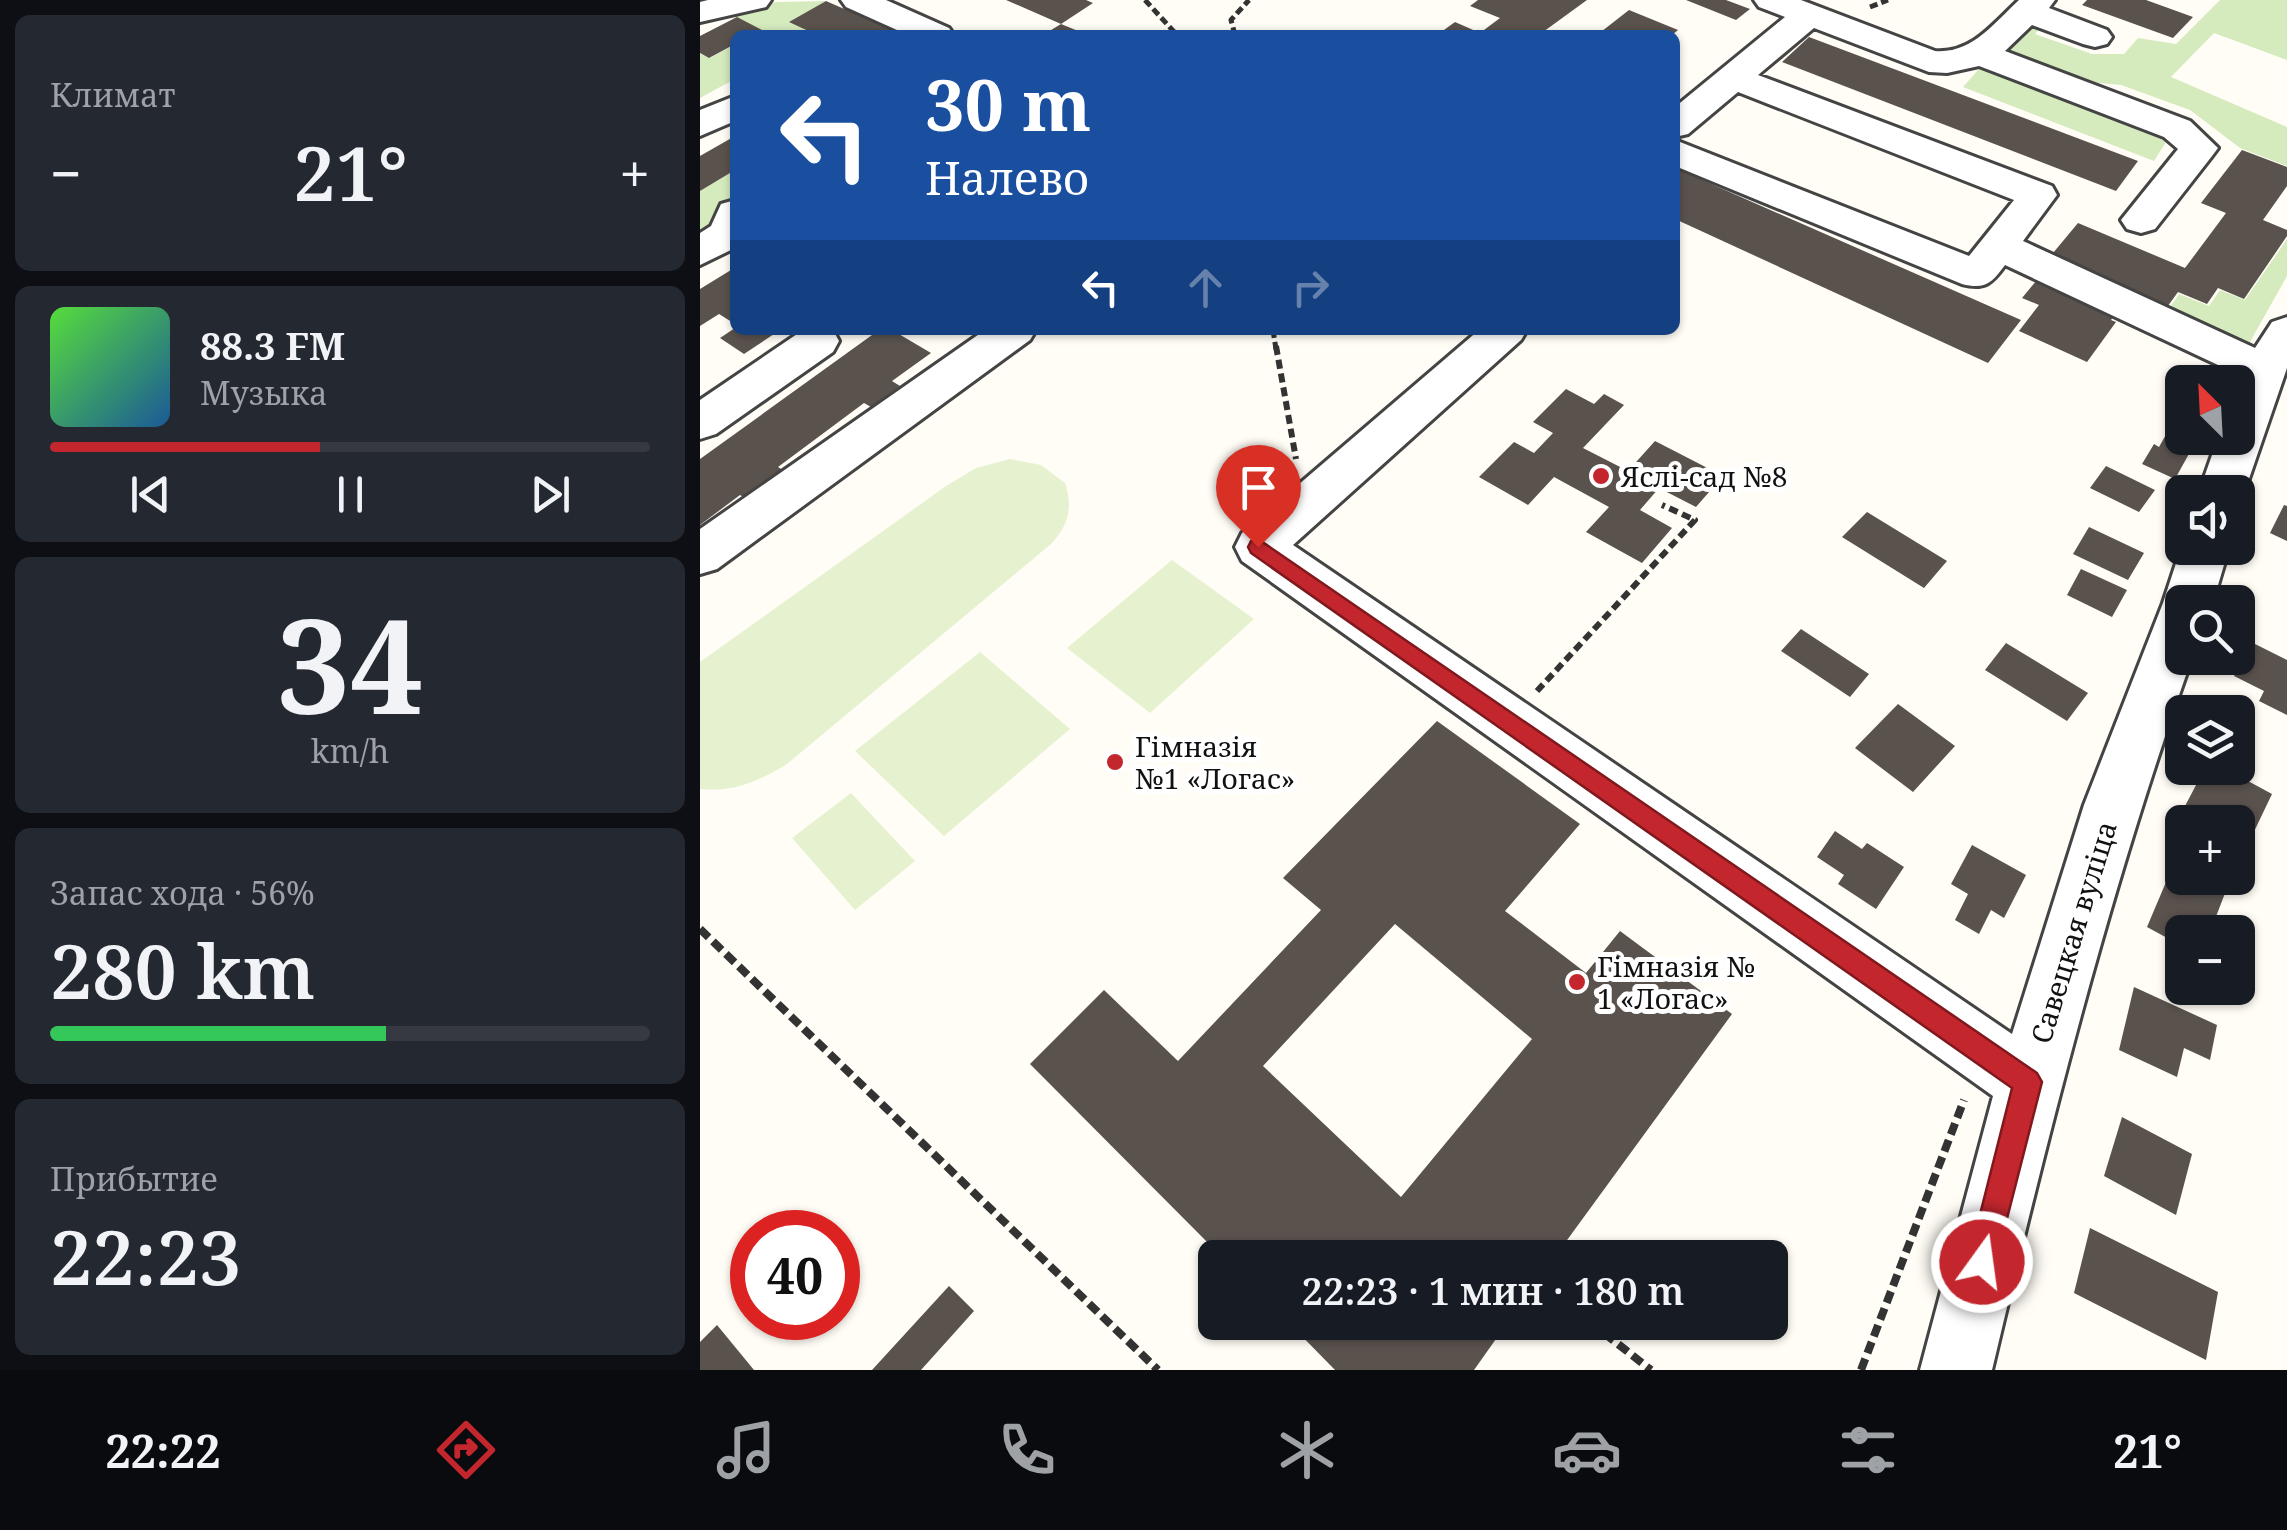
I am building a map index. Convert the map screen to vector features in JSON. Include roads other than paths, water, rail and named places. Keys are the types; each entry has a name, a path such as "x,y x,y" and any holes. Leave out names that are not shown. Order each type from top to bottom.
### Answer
{"street":[{"path":"700,12 754,0"},
{"path":"858,0 926,30"},
{"path":"1770,0 1929,60 1956,64 1980,54 2032,6 2095,37"},
{"path":"1680,122 1809,15"},
{"path":"1980,54 2193,139 2200,148 2141,220"},
{"path":"1680,154 1978,274 2038,195 1734,78"},
{"path":"700,125 730,110"},
{"path":"2001,247 2233,354 2262,374"},
{"path":"2229,475 2262,374 2287,332"},
{"path":"700,555 1008,335"},
{"path":"1500,335 1258,547 2005,1067"},
{"path":"711,400 818,341"},
{"name":"Савецкая вуліца","path":"1956,1370 2005,1067 2112,805 2165,662"}],"place":[{"name":"Яслі-сад №8","path":"1601,476"},
{"name":"Гімназія №1 «Логас»","path":"1115,762"},
{"name":"Гімназія № 1 «Логас»","path":"1577,982"}]}
